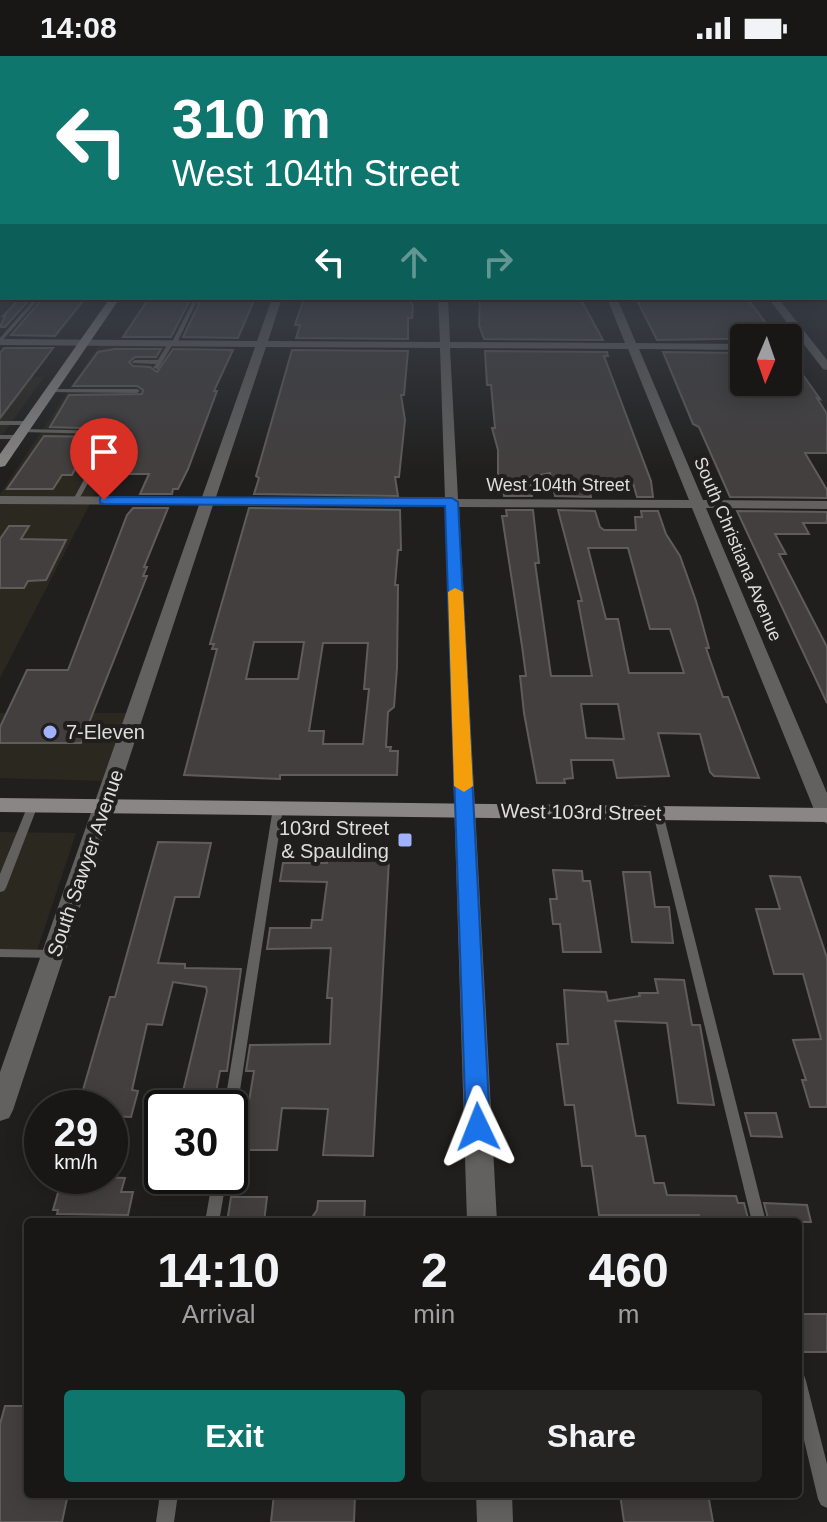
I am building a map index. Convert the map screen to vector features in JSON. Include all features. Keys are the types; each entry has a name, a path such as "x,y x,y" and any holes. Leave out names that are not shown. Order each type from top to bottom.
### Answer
{"main road":[{"path":"0,463 88,337"},
{"name":"West 103rd Street","path":"0,805 827,816"}],"street":[{"name":"South Sawyer Avenue","path":"0,1110 264,337"},
{"path":"445,337 482,1218"},
{"name":"South Christiana Avenue","path":"628,337 827,816"},
{"path":"804,337 827,367"},
{"path":"0,342 730,347"},
{"path":"802,347 827,347"},
{"name":"West 104th Street","path":"0,500 827,505"},
{"path":"494,1498 495,1522"}],"lane":[{"path":"135,362 158,365 176,337"},
{"path":"51,391 137,391"},
{"path":"0,423 23,430 109,432 96,455 111,455 103,469 90,473 76,500"},
{"path":"0,437 23,430"},
{"path":"0,888 33,805"},
{"path":"233,1090 278,808"},
{"path":"658,813 758,1218"},
{"path":"0,953 54,954"},
{"path":"213,1218 217,1194"},
{"path":"802,1397 827,1499"},
{"path":"165,1522 168,1498"}],"shaded area":[{"path":"100,343 173,343 0,678 0,494"},
{"path":"0,377 44,377 0,438"},
{"path":"0,713 135,713 110,781 0,778"},
{"path":"0,832 76,833 36,954 0,953"}],"building":[{"path":"408,337 408,339 296,338"},
{"path":"602,337 603,340 484,339"},
{"path":"656,337 730,337 657,340"},
{"path":"4,348 53,348 0,418 0,353"},
{"path":"161,349 156,357 135,357 129,362 133,366 150,367 157,372 173,349 233,350 214,391 217,391 188,469 172,494 140,494 149,474 116,474 120,465 111,465 117,454 105,450 115,433 113,429 50,427 69,395 142,394 143,390 137,386 73,386 98,352"},
{"path":"292,350 408,351 404,395 401,395 405,420 399,477 395,477 398,496 254,494 259,478 256,476"},
{"path":"485,351 607,352 608,356 604,356 651,481 653,497 637,497 632,480 596,480 598,492 590,492 591,497 555,496 550,473 530,477 532,496 504,496 501,477 498,477 498,450 492,428 495,428"},
{"path":"663,352 730,353 730,396 802,396 802,374 827,414 827,453 805,453 827,490 827,498 730,497 699,427 693,424"},
{"path":"44,436 100,437 90,456 102,460 98,465 77,465 72,475 62,475 53,489 7,489"},
{"path":"133,508 168,508 144,567 147,567 143,576 147,576 81,743 0,743 0,727 27,670 68,670 127,515"},
{"path":"249,508 400,510 401,550 398,550 395,585 398,585 397,668 394,707 388,712 386,747 391,747 390,751 398,751 397,775 280,775 280,779 184,775 217,649 212,649 214,644 210,644","holes":["254,642 304,642 298,679 246,679","323,643 368,643 364,689 369,689 363,744 323,744 324,731 309,731"]},
{"path":"506,510 533,510 539,563 535,563 551,676 592,676 578,601 582,601 558,510 595,511 604,530 636,530 635,517 642,517 641,511 658,511 666,534 680,556 696,601 709,648 706,648 723,697 728,697 759,778 714,776 710,772 700,734 658,733 669,776 617,778 613,760 571,760 573,778 564,779 565,783 537,783 524,713 520,676 526,676 502,516 507,516","holes":["588,548 628,548 650,629 670,629 684,673 629,673 618,619 606,619","581,704 618,704 624,739 586,738"]},
{"path":"737,511 827,512 827,523 803,523 809,534 775,534 786,554 779,554 827,647 827,703"},
{"path":"9,526 29,526 21,539 66,540 46,580 28,581 24,588 0,588 0,539"},
{"path":"158,842 211,843 199,897 175,897 158,963 185,964 185,968 241,969 227,1071 220,1071 216,1090 183,1090 207,991 206,987 173,982 162,1025 147,1024 132,1090 138,1091 131,1117 128,1117 128,1090 83,1090 110,997 115,997"},
{"path":"328,858 389,859 373,1156 323,1155 328,1109 282,1108 277,1150 248,1150 248,1107 254,1071 246,1071 250,1045 330,1044 332,998 327,998 331,948 267,949 270,928 311,928 312,920 322,920 327,882 280,881 283,863 327,863"},
{"path":"553,870 582,871 583,881 590,881 601,952 563,952 560,924 553,924 550,899 557,899"},
{"path":"623,872 650,872 655,907 669,907 673,943 632,942"},
{"path":"770,876 800,877 827,958 827,1107 810,1107 802,1080 806,1080 793,1040 821,1039 803,974 774,974 756,909 780,909"},
{"path":"655,979 684,980 692,1025 700,1025 714,1105 678,1103 667,1023 615,1021 636,1136 645,1136 654,1183 664,1183 667,1195 736,1196 738,1203 744,1203 748,1218 599,1215 592,1166 582,1166 574,1105 565,1105 557,1044 568,1044 564,990 606,992 608,1001 640,996 639,993 658,993"},
{"path":"745,1113 776,1113 782,1137 751,1136"},
{"path":"133,1192 128,1215 57,1214 58,1210 53,1210 58,1194"},
{"path":"231,1197 267,1197 264,1218 228,1218"},
{"path":"318,1201 365,1201 364,1218 312,1218"},
{"path":"764,1203 807,1205 811,1222 802,1222 802,1218 768,1218"},
{"path":"802,1314 827,1314 827,1352 802,1352"},
{"path":"5,1406 24,1406 24,1498 67,1498 62,1522 0,1522 0,1424"},
{"path":"274,1498 355,1498 354,1522 271,1522"},
{"path":"621,1498 709,1498 713,1522 624,1522"}],"slow traffic":[{"path":"455,592 464,786"}],"place":[{"name":"7-Eleven","path":"50,732"},
{"name":"103rd Street & Spaulding","path":"405,840"}],"route":[{"path":"104,500 452,502 478,1127"}]}
